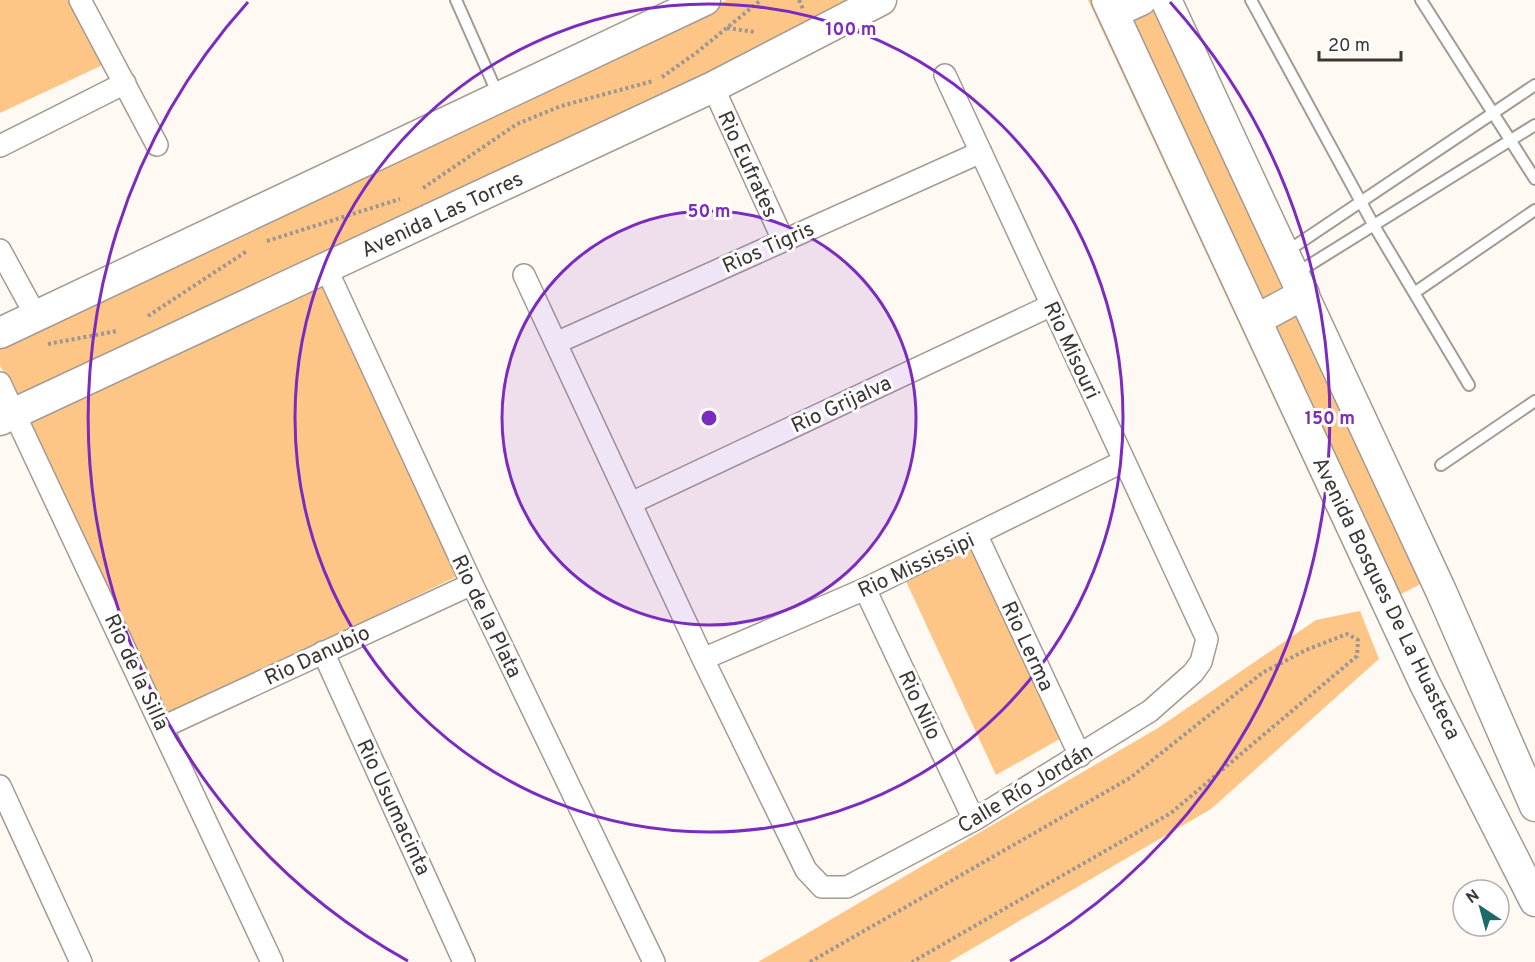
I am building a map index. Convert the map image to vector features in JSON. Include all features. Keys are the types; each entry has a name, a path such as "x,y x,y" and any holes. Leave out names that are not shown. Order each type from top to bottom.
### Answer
{"street":[{"path":"80,0 157,145"},
{"path":"0,333 705,0"},
{"name":"Avenida Las Torres","path":"7,417 713,87 881,0"},
{"path":"1110,7 1141,0"},
{"path":"1166,0 1441,591 1535,806"},
{"name":"Avenida Bosques De La Huasteca","path":"1110,7 1425,684 1524,851 1533,898"},
{"name":"Rio Misouri","path":"945,75 1201,623"},
{"path":"0,146 125,83"},
{"name":"Rio Eufrates","path":"713,87 783,240"},
{"name":"Rios Tigris","path":"556,343 981,152"},
{"path":"0,250 36,316"},
{"name":"Rio de la Plata","path":"326,268 472,584 654,962"},
{"path":"1256,320 1295,274"},
{"path":"524,275 703,659"},
{"name":"Rio Grijalva","path":"631,503 1052,305"},
{"name":"Rio de la Silla","path":"0,383 7,417 164,727 272,962"},
{"name":"Rio Mississipi","path":"703,659 865,590 1124,461"},
{"name":"Rio Lerma","path":"977,536 1080,756"},
{"name":"Rio Danubio","path":"164,727 472,584"},
{"name":"Rio Nilo","path":"865,590 974,820"},
{"name":"Calle Río Jordán","path":"703,659 813,880 822,887 848,887 974,820 1150,711 1201,663 1207,639 1201,623"},
{"name":"Rio Usumacinta","path":"323,652 464,962"},
{"path":"2,798 81,962"}],"lane":[{"path":"456,0 499,97"},
{"path":"1251,0 1373,224 1469,385"},
{"path":"1421,0 1495,112 1510,141 1535,179"},
{"path":"1295,274 1361,200 1535,85"},
{"path":"1295,274 1535,124"},
{"path":"1414,292 1535,210"},
{"path":"1441,465 1535,401"}],"path":[{"path":"413,195 517,124 561,106 658,80 696,53 761,0"},
{"path":"143,319 255,245 402,198"},
{"path":"39,346 117,331 126,327"},
{"path":"810,962 1130,778 1262,673 1306,650 1347,634 1358,640 1357,656 1171,813 912,962"}],"shaded area":[{"path":"0,0 80,0 109,62 0,113"},
{"path":"727,0 871,0 325,257 470,570 161,720 0,365 0,341"},
{"path":"1088,0 1166,0 1438,575 1372,609"},
{"path":"976,544 1065,736 996,775 904,577"},
{"path":"1360,611 1379,659 1211,809 949,962 758,962 1158,728 1316,620"}]}
